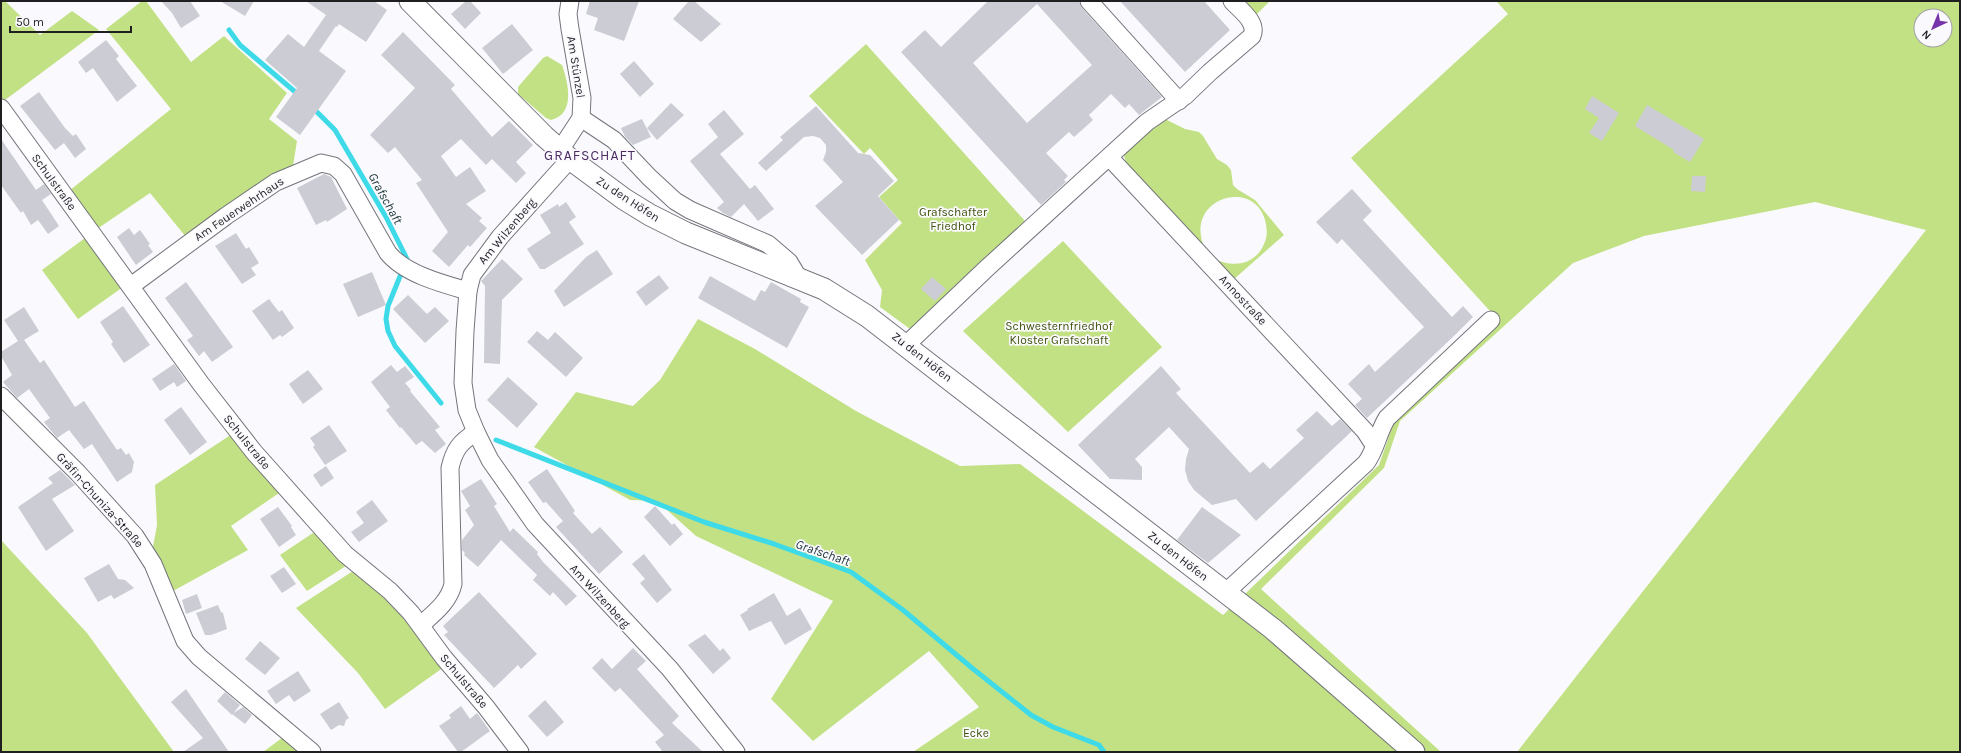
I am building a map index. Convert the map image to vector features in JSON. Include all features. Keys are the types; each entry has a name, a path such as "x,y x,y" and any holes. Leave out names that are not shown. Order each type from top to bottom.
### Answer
{"street":[{"name":"Zu den Höfen","path":"410,1 526,119 565,155 624,199 650,215 693,236 798,277 824,289 867,316 1273,629 1414,752"},
{"name":"Am Stünzel","path":"565,155 581,118 582,98 568,14 570,1"},
{"path":"1089,1 1179,101"},
{"path":"906,345 987,268 1147,122 1179,101 1252,36 1254,31 1249,20 1232,1"},
{"name":"Schulstraße","path":"1,108 201,384 254,452 345,554 400,600 421,625 444,658 486,707 520,752"},
{"path":"581,118 614,140 648,177 675,201 690,210 768,244 788,262 798,277"},
{"name":"Am Wilzenberg","path":"565,155 482,260 472,275 468,291 463,384 468,410 476,432 498,472 535,524 670,669 736,752"},
{"name":"Annostraße","path":"1109,157 1365,431 1374,445"},
{"name":"Am Feuerwehrhaus","path":"131,286 252,197 291,175 321,162 334,166 344,174 388,253 396,262 422,276 468,291"},
{"path":"1225,593 1366,463 1372,454 1374,445 1387,418 1491,320"},
{"name":"Gräfin-Chuniza-Straße","path":"1,396 78,473 135,536 153,564 185,641 199,658 312,752"},
{"path":"421,625 443,604 451,592 453,584 450,468 455,449 465,439 476,432"}],"green space":[{"path":"1,1 5,1 40,35 72,11 99,30 1,103"},
{"path":"142,1 146,1 191,62 224,36 287,93 269,119 297,141 293,166 186,237 150,193 97,229 69,191 171,109 106,29"},
{"path":"1242,1 1270,1 1256,15"},
{"name":"Ecke","path":"1496,1 1960,1 1960,752 1517,752 1926,230 1815,202 1644,236 1573,263 1400,421 1384,468 1261,589 1441,752 913,752 979,707 929,651 813,741 771,699 833,601 696,536 657,501 630,500 534,447 576,392 633,406 660,380 698,319 755,349 856,411 960,466 1020,464 1223,615 1379,465 1395,419 1499,321 1351,158 1508,14"},
{"name":"Grafschafter Friedhof","path":"866,44 1025,221 910,329 880,307 882,290 865,260 902,223 879,197 898,180 870,148 864,154 809,96"},
{"path":"547,56 562,65 568,88 567,104 564,111 559,117 551,120 546,118 518,94 518,87 543,58"},
{"path":"1164,115 1167,120 1185,129 1199,132 1203,136 1217,159 1227,165 1231,170 1233,185 1255,200 1284,235 1233,280 1213,258 1235,264 1249,261 1255,257 1260,251 1267,235 1265,220 1258,207 1247,199 1234,197 1221,200 1210,207 1203,218 1201,233 1206,251 1127,165 1124,156 1125,152"},
{"path":"89,235 123,287 78,319 42,270"},
{"name":"Schwesternfriedhof Kloster Grafschaft","path":"1063,241 1162,347 1068,432 963,331"},
{"path":"232,434 282,491 231,526 248,550 173,591 152,552 157,525 155,485"},
{"path":"316,531 349,564 307,591 280,555"},
{"path":"1,540 87,633 174,752 1,752"},
{"path":"353,571 394,607 444,667 385,709 358,673 296,608"},
{"path":"286,735 307,752 263,752"}],"building":[{"path":"161,1 190,1 200,16 181,28 172,13"},
{"path":"220,1 254,1 245,16"},
{"path":"306,1 374,1 387,10 366,42 339,24 337,27 336,26 319,51 346,71 300,135 276,117 297,88 265,60 288,34 304,47 326,15"},
{"path":"466,1 470,1 481,13 465,29 451,14"},
{"path":"590,1 639,1 624,41 594,30 598,18 586,14"},
{"path":"689,1 694,1 721,24 701,42 673,19"},
{"path":"988,1 1079,1 1082,8 1162,97 1139,115 1129,104 1125,108 1111,94 1089,115 1093,120 1082,130 1074,137 1069,132 1046,153 1068,176 1064,180 1066,182 1041,205 901,52 925,30 941,47","holes":["1037,4 1092,65 1027,123 973,63"]},
{"path":"1120,1 1204,1 1230,30 1185,72"},
{"path":"512,24 533,50 503,74 482,48"},
{"path":"403,32 455,85 451,89 492,137 509,121 533,145 516,162 526,173 516,183 492,159 486,165 461,139 441,156 456,177 470,167 486,191 466,204 482,218 479,221 487,228 470,247 468,245 449,267 432,251 448,232 416,183 422,180 395,147 388,153 370,135 415,88 381,55"},
{"path":"106,40 119,56 116,59 137,86 117,102 93,68 86,73 78,62"},
{"path":"634,61 654,84 640,97 620,74"},
{"path":"39,92 65,128 73,136 76,134 86,149 75,158 64,143 55,150 20,106"},
{"path":"1592,96 1619,113 1602,141 1589,133 1599,118 1585,109"},
{"path":"671,103 684,115 657,140 647,128"},
{"path":"1647,105 1704,139 1690,162 1673,152 1674,150 1635,126"},
{"path":"816,106 858,153 870,155 894,181 878,196 899,220 862,255 815,206 843,182 823,160 826,152 826,145 820,138 813,136 804,137 766,171 758,163 783,140 780,137"},
{"path":"724,110 744,134 720,154 750,189 755,185 774,209 758,221 744,204 731,217 717,208 724,202 690,161 718,137 708,124"},
{"path":"642,119 651,137 633,145 625,137 621,128"},
{"path":"1,139 36,190 44,184 51,194 42,200 59,226 48,234 38,220 31,225 23,211 21,213 1,185"},
{"path":"324,174 331,177 347,209 327,222 326,220 316,225 297,188"},
{"path":"1692,176 1706,176 1705,192 1691,191"},
{"path":"1352,189 1372,211 1363,220 1452,317 1463,306 1473,317 1367,418 1355,405 1362,399 1348,384 1369,364 1375,372 1424,327 1342,239 1337,244 1316,222"},
{"path":"566,202 576,217 569,222 584,244 545,269 540,269 527,249 551,233 540,215 558,204 559,207"},
{"path":"129,228 134,235 140,230 150,244 148,245 153,252 136,265 117,237"},
{"path":"236,233 246,249 249,247 259,263 251,268 256,275 242,284 215,246"},
{"path":"597,250 613,274 564,307 554,291 586,257"},
{"path":"502,259 523,279 502,300 500,364 484,363 485,286 481,281"},
{"path":"372,272 386,305 358,317 343,284"},
{"path":"659,275 669,288 646,306 636,292"},
{"path":"710,276 755,301 761,290 765,292 771,282 801,299 800,302 809,307 787,348 698,298"},
{"path":"932,277 946,289 935,301 921,289"},
{"path":"186,282 233,347 212,362 204,351 199,356 187,340 193,336 165,298"},
{"path":"408,295 427,314 435,307 449,321 425,343 393,309"},
{"path":"269,299 279,312 282,310 294,328 282,337 280,335 273,340 252,311"},
{"path":"123,306 150,345 124,363 111,344 113,342 100,322"},
{"path":"24,307 39,331 24,340 40,363 44,360 75,407 84,401 117,450 121,448 126,455 129,453 134,462 132,472 117,482 92,444 84,449 69,430 57,438 44,422 50,418 29,389 17,398 3,382 12,375 1,356 1,352 18,341 4,320"},
{"path":"537,331 548,340 555,332 583,358 566,377 527,342"},
{"path":"174,364 186,381 177,387 174,382 160,391 152,379"},
{"path":"391,365 397,372 405,366 414,377 405,383 440,427 435,430 446,444 435,453 422,441 416,445 401,427 400,428 386,410 390,407 371,382"},
{"path":"1161,366 1181,389 1176,393 1250,473 1263,462 1270,469 1304,438 1296,430 1317,411 1332,426 1340,419 1352,431 1256,521 1236,499 1212,505 1194,490 1188,481 1185,470 1189,449 1169,427 1135,459 1142,467 1142,480 1110,479 1078,445"},
{"path":"308,370 323,389 303,404 289,384"},
{"path":"508,377 538,404 517,428 487,400"},
{"path":"181,407 207,442 190,455 164,420"},
{"path":"329,425 347,451 325,465 313,447 315,445 310,438"},
{"path":"326,466 334,478 321,487 313,475"},
{"path":"547,469 575,511 573,513 592,534 600,527 623,552 599,574 556,527 563,521 546,502 543,503 528,482"},
{"path":"60,470 75,485 52,499 74,531 46,551 18,507 53,483 48,478"},
{"path":"481,479 497,504 494,506 510,532 513,528 538,552 537,554 543,562 577,596 566,606 553,592 550,596 533,580 537,575 501,540 478,567 464,555 465,553 462,550 462,540 474,525 465,510 470,506 461,491"},
{"path":"372,500 388,521 359,542 351,532 364,523 356,512"},
{"path":"655,506 672,525 674,523 683,534 670,546 644,517"},
{"path":"278,507 292,526 291,527 296,535 279,547 260,519"},
{"path":"1202,507 1241,535 1208,563 1177,540"},
{"path":"644,554 672,590 657,603 640,583 645,579 632,564"},
{"path":"109,564 118,579 125,580 134,588 114,599 111,595 98,602 84,578"},
{"path":"284,567 296,584 282,593 270,576"},
{"path":"479,592 537,654 521,669 518,665 494,688 444,635 448,632 443,626"},
{"path":"774,593 787,616 800,608 812,629 785,645 771,621 749,631 740,615 748,610 747,609"},
{"path":"197,594 202,608 186,614 182,600"},
{"path":"218,605 223,613 227,629 211,635 205,635 196,613"},
{"path":"705,634 720,651 723,648 731,658 713,674 688,645"},
{"path":"260,641 280,658 265,675 245,659"},
{"path":"633,648 646,661 637,669 679,716 672,723 703,752 663,752 655,742 664,735 620,688 615,692 592,668 602,658 612,669"},
{"path":"298,671 311,691 294,702 289,695 276,704 267,691"},
{"path":"186,689 229,752 183,752 203,738 171,702"},
{"path":"225,692 240,705 232,715 217,701"},
{"path":"545,700 564,722 547,737 528,716"},
{"path":"339,702 349,718 346,720 344,726 339,725 331,730 320,714"},
{"path":"461,706 470,719 477,713 490,731 461,752 458,752 439,726 451,718 449,715"},
{"path":"243,707 252,715 245,724 232,714"}],"waterway":[{"name":"Grafschaft","path":"229,30 240,45 300,96"},
{"name":"Grafschaft","path":"313,108 335,130 386,217 407,259 388,306 386,319 388,331 395,346 441,403"},
{"name":"Grafschaft","path":"496,440 704,522 774,544 851,572 903,610 1031,715 1053,727 1099,745 1104,752"}],"district":[{"name":"GRAFSCHAFT","path":"590,155"}]}
